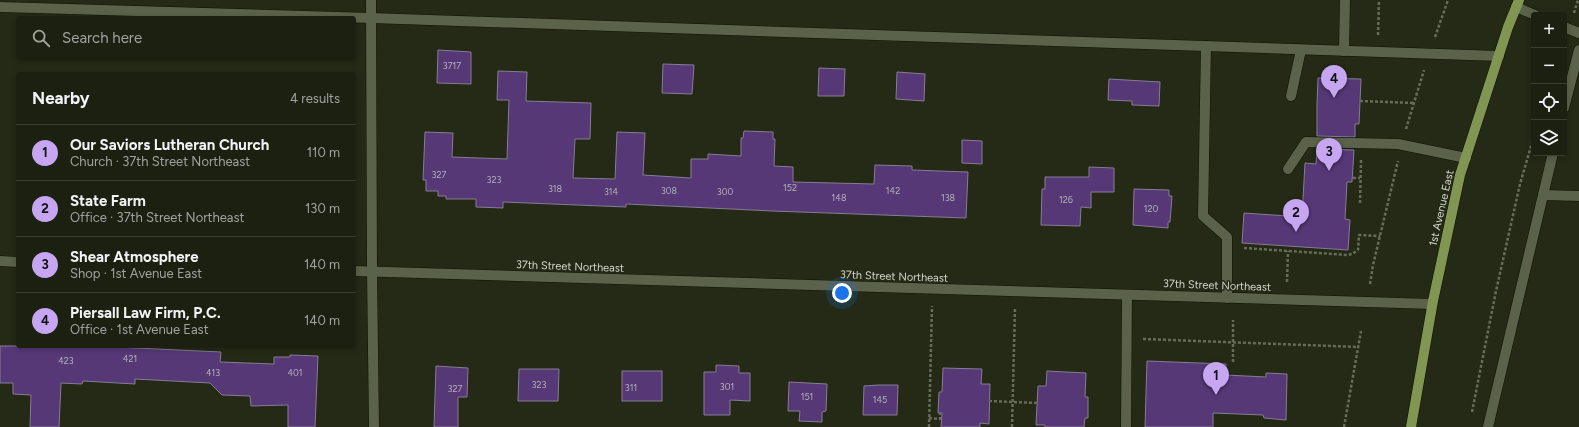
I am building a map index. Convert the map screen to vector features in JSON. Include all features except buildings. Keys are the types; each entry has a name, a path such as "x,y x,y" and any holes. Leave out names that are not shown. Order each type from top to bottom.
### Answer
{"main road":[{"name":"1st Avenue East","path":"1411,427 1432,304 1460,175 1517,4"}],"street":[{"path":"371,0 374,427"},
{"path":"1344,51 1345,0"},
{"path":"1517,4 1531,13"},
{"path":"0,7 304,16"},
{"path":"356,18 1499,56"},
{"path":"1567,28 1579,33"},
{"path":"1206,46 1203,216 1227,237 1227,298"},
{"path":"1291,96 1301,50"},
{"path":"1567,96 1579,50"},
{"path":"1288,169 1306,142 1398,144 1466,158"},
{"path":"1488,427 1552,156"},
{"path":"1543,195 1579,196"},
{"path":"0,261 16,262"},
{"name":"37th Street Northeast","path":"356,271 1432,304"},
{"path":"1126,427 1127,295"}],"path":[{"path":"1378,36 1379,0"},
{"path":"1360,101 1414,103"},
{"path":"1471,415 1496,290 1515,207 1531,147"},
{"path":"1360,203 1361,159"},
{"path":"1353,178 1360,178"},
{"path":"1240,247 1352,254 1358,250 1359,235 1380,236"},
{"path":"1287,287 1288,251"},
{"path":"929,427 932,310"},
{"path":"1012,427 1015,312"},
{"path":"1232,362 1233,320"},
{"path":"1344,427 1362,331"},
{"path":"1140,338 1359,347"},
{"path":"990,401 1037,403"},
{"path":"929,418 940,419 940,413"}],"place":[{"name":"Piersall Law Firm, P.C.","path":"1334,98"},
{"name":"Shear Atmosphere","path":"1329,171"},
{"name":"State Farm","path":"1296,232"},
{"name":"Our Saviors Lutheran Church","path":"1216,395"}]}
